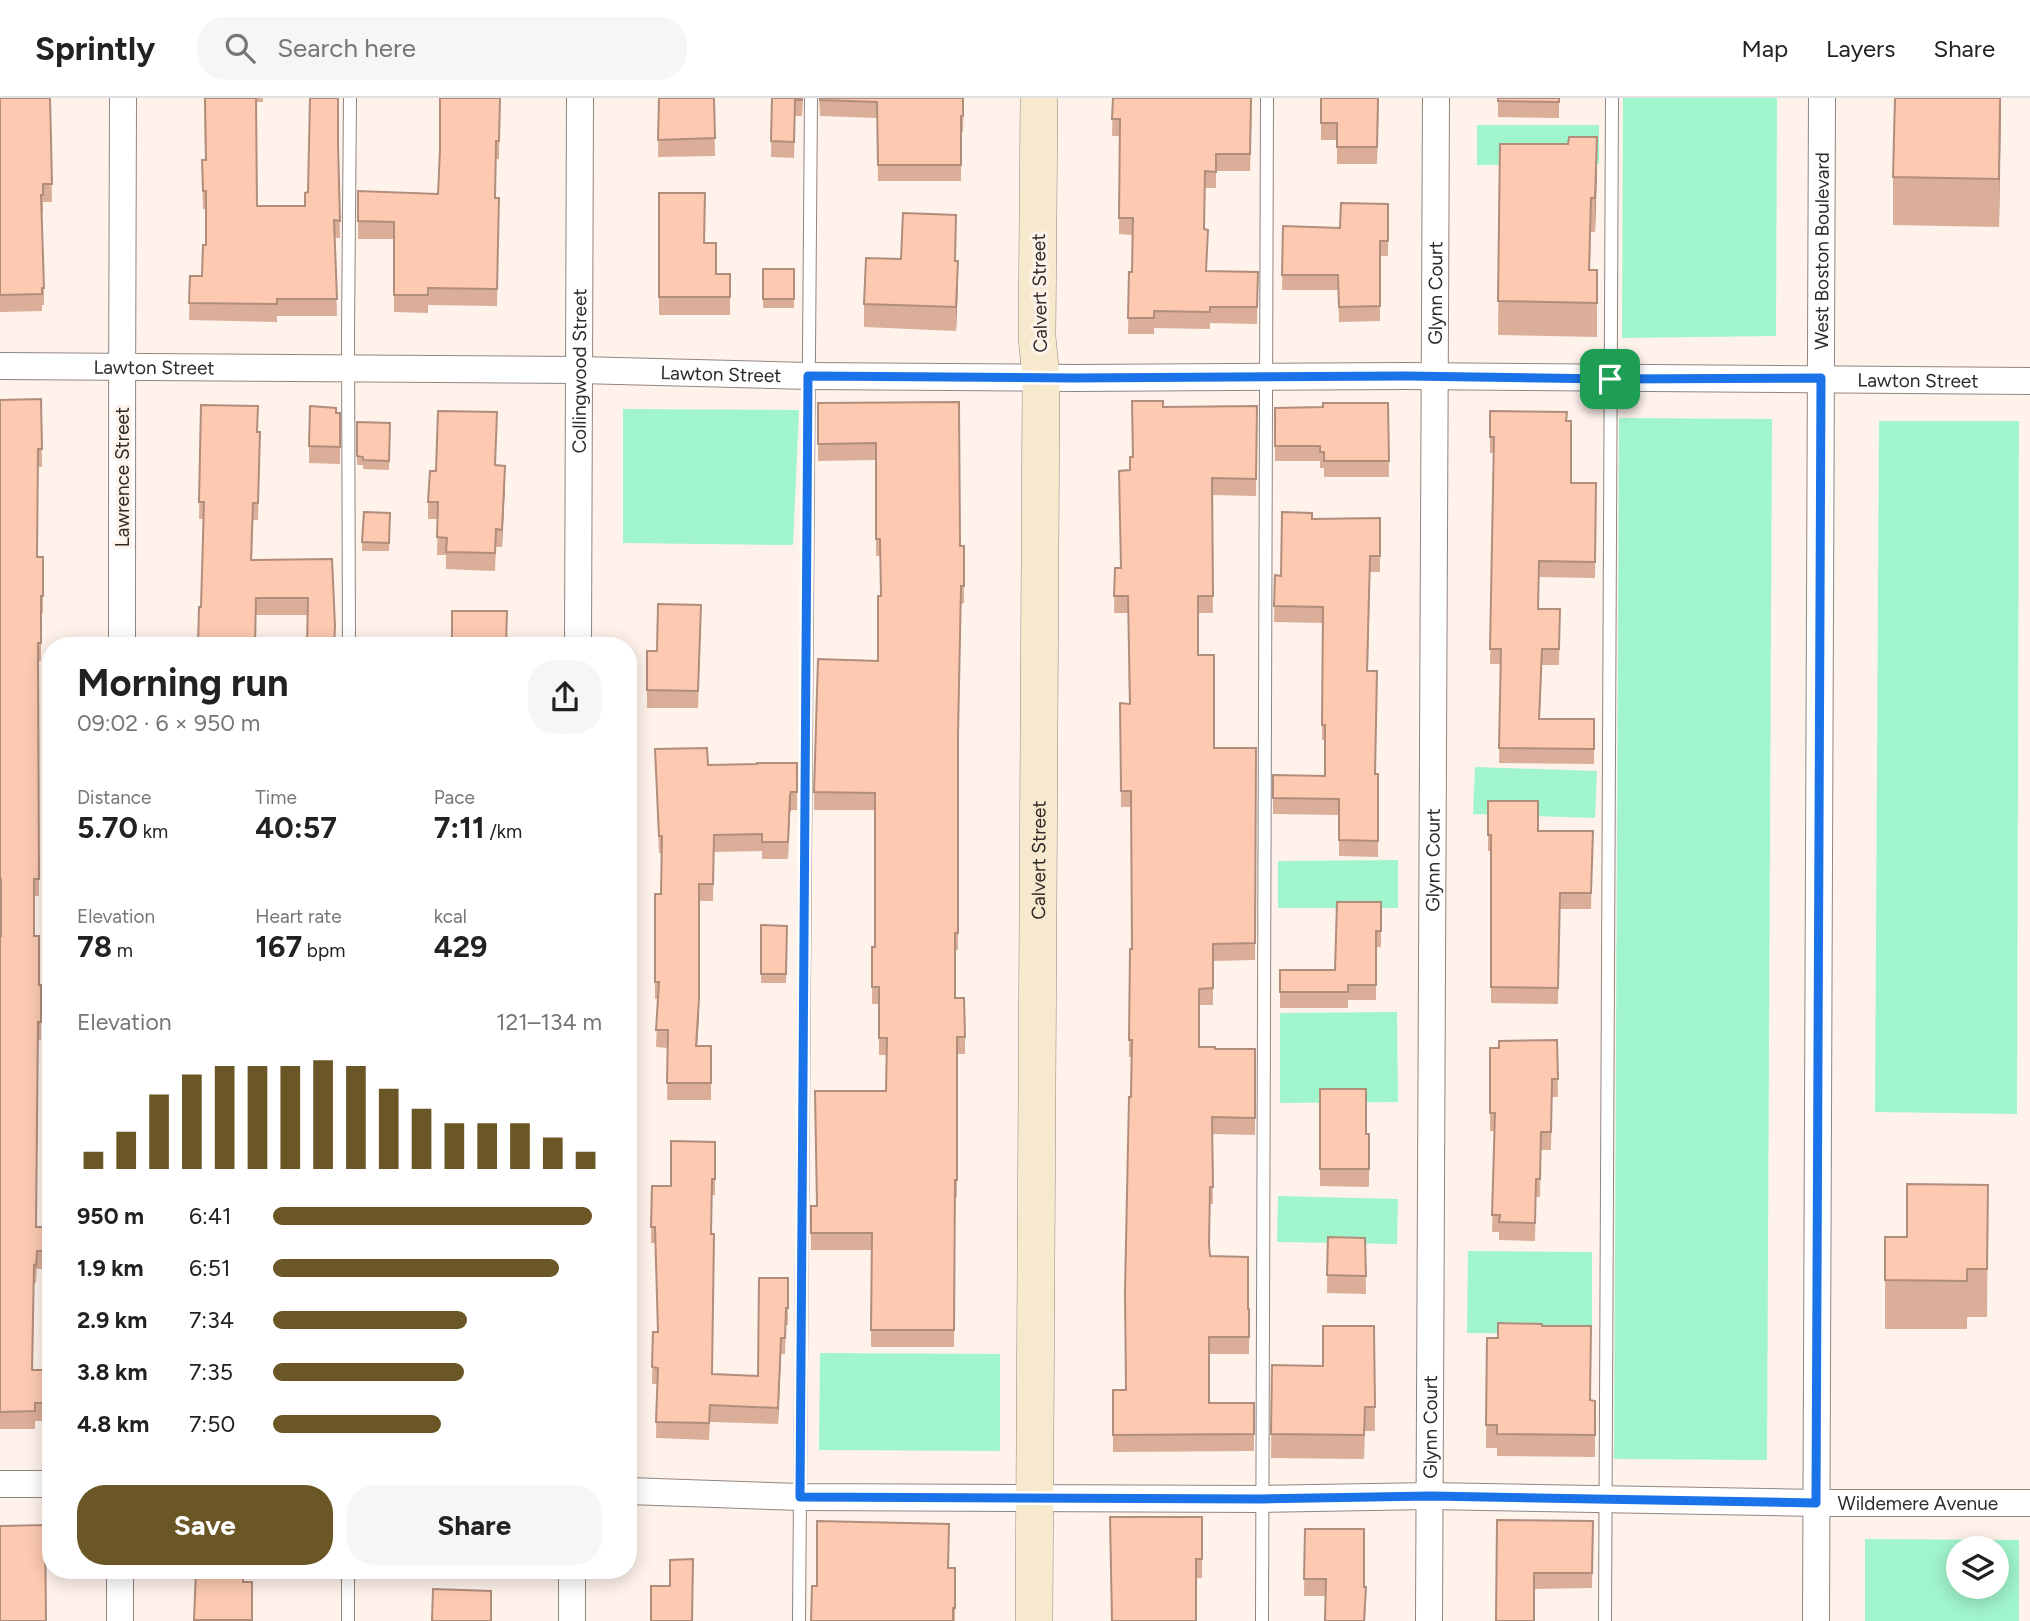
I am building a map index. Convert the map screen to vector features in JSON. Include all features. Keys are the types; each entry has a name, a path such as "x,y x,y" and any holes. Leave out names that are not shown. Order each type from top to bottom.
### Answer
{"street":[{"name":"Lawrence Street","path":"122,637 123,98"},
{"name":"Collingwood Street","path":"578,637 580,98"},
{"name":"Calvert Street","path":"1034,1621 1041,378 1037,337 1038,98"},
{"name":"Glynn Court","path":"1429,1621 1436,98"},
{"name":"West Boston Boulevard","path":"1816,1621 1822,98"},
{"name":"Lawton Street","path":"0,366 579,370 1041,378 1435,376 2030,381"},
{"path":"0,1484 42,1484"},
{"name":"Wildemere Avenue","path":"637,1491 800,1497 1262,1499 1430,1496 1816,1503 2030,1503"},
{"path":"120,1579 120,1621"},
{"path":"572,1579 572,1621"}],"lane":[{"path":"349,637 350,98"},
{"path":"799,1621 811,98"},
{"path":"1262,1621 1267,98"},
{"path":"1605,1621 1612,98"},
{"path":"348,1579 348,1621"}],"green space":[{"path":"1623,98 1777,98 1776,336 1622,338"},
{"path":"1477,125 1599,125 1599,164 1477,165"},
{"path":"623,409 799,410 793,545 623,543"},
{"path":"1619,418 1772,419 1767,1460 1614,1459"},
{"path":"1879,421 2019,421 2017,1114 1875,1112"},
{"path":"1475,767 1597,771 1595,818 1473,814"},
{"path":"1398,860 1398,908 1278,908 1278,861"},
{"path":"1397,1012 1398,1102 1280,1103 1280,1013"},
{"path":"1278,1196 1398,1199 1397,1244 1277,1242"},
{"path":"1468,1251 1592,1252 1592,1334 1467,1333"},
{"path":"820,1353 1000,1354 1000,1451 819,1450"},
{"path":"1865,1539 1946,1540 1946,1599 2009,1599 2009,1540 2019,1540 2019,1621 1865,1621"}],"building":[{"path":"0,98 50,98 52,184 43,184 41,195 42,294 0,295"},
{"path":"205,98 256,98 257,206 305,206 305,193 308,192 310,98 338,98 340,221 334,220 337,299 277,299 277,304 189,303 190,276 202,276 203,245 206,245 206,191 203,191 202,160 206,160"},
{"path":"440,98 500,98 495,198 499,198 497,289 428,288 428,295 394,295 394,222 358,221 358,191 438,194"},
{"path":"659,98 714,98 715,138 658,140"},
{"path":"772,98 802,98 795,100 794,142 771,141"},
{"path":"820,98 963,98 961,165 878,165 877,102"},
{"path":"1113,98 1251,98 1250,154 1216,154 1216,172 1205,171 1204,229 1208,230 1206,271 1258,272 1257,307 1210,307 1210,312 1154,311 1154,318 1128,318 1133,218 1119,218 1120,119 1112,119"},
{"path":"1321,98 1378,98 1377,147 1337,147 1337,123 1321,123"},
{"path":"1498,98 1559,98 1559,102 1498,101"},
{"path":"1895,98 2000,98 1999,179 1893,177"},
{"path":"1569,137 1597,137 1595,198 1591,198 1589,270 1597,270 1597,303 1498,301 1500,144 1568,144"},
{"path":"659,193 705,193 704,243 716,243 716,274 730,274 730,297 659,297"},
{"path":"1341,203 1388,204 1388,241 1380,241 1380,306 1339,307 1338,275 1282,275 1283,226 1340,228"},
{"path":"903,213 956,215 956,307 864,304 866,258 901,259"},
{"path":"763,269 794,269 794,299 763,299"},
{"path":"41,399 42,449 38,449 37,557 43,557 43,596 41,643 38,643 39,879 34,879 34,936 39,936 41,985 41,1022 38,1022 36,1227 42,1227 42,1251 37,1251 36,1266 34,1265 32,1370 42,1370 42,1403 35,1403 35,1411 0,1412 1,879 0,400"},
{"path":"1132,401 1163,401 1163,407 1257,406 1256,479 1212,478 1213,596 1198,596 1198,655 1214,655 1214,748 1256,748 1255,943 1213,944 1213,988 1199,989 1199,1047 1255,1049 1255,1118 1212,1117 1213,1187 1210,1187 1209,1244 1210,1256 1248,1257 1249,1337 1209,1337 1209,1403 1254,1403 1254,1434 1113,1435 1113,1390 1126,1390 1125,1291 1132,1040 1129,1040 1132,949 1131,791 1121,791 1120,703 1130,704 1128,596 1114,596 1115,568 1121,568 1119,471 1130,470 1130,457 1133,457"},
{"path":"959,402 960,546 964,546 964,586 961,586 955,998 964,998 965,1037 957,1037 954,1330 871,1330 872,1233 811,1233 811,1206 817,1206 815,1091 886,1091 887,1038 879,1038 879,987 872,987 872,947 875,947 875,793 814,792 818,659 878,661 878,596 881,596 880,539 876,539 876,443 818,444 818,403"},
{"path":"1323,403 1388,403 1389,461 1324,461 1324,452 1320,452 1320,446 1275,446 1275,408 1323,407"},
{"path":"201,405 258,406 258,503 253,503 251,560 332,559 334,637 307,637 308,598 256,598 255,637 198,637 204,502 199,502"},
{"path":"310,406 336,408 336,413 340,413 340,447 309,446"},
{"path":"438,411 497,412 495,465 505,466 502,530 496,529 495,553 446,552 447,538 437,537 438,502 428,502 430,471 436,471"},
{"path":"1490,411 1567,412 1566,421 1571,421 1571,483 1596,483 1595,562 1539,561 1538,609 1560,609 1559,649 1542,649 1539,719 1594,719 1594,749 1499,748 1501,649 1490,649 1494,437 1490,437"},
{"path":"357,422 390,423 389,461 363,460 363,457 357,456"},
{"path":"364,512 390,513 389,543 362,542"},
{"path":"1282,512 1312,513 1312,519 1380,518 1380,556 1370,556 1367,671 1377,671 1375,774 1378,774 1378,841 1339,840 1339,799 1273,798 1273,775 1325,776 1325,725 1322,725 1323,607 1274,606 1275,575 1281,576"},
{"path":"658,604 701,605 698,691 647,690 647,651 657,651"},
{"path":"452,611 507,611 506,637 452,637"},
{"path":"707,748 708,765 797,763 797,792 791,792 790,795 788,842 762,842 762,834 714,835 713,884 699,884 699,999 696,1046 711,1046 711,1083 667,1083 668,1030 656,1030 659,982 655,982 655,894 661,894 662,836 659,836 655,749"},
{"path":"1488,801 1538,801 1538,831 1593,831 1591,893 1560,893 1558,988 1491,987 1491,835 1488,835"},
{"path":"1337,902 1381,902 1381,931 1376,931 1376,985 1348,985 1348,992 1280,992 1280,970 1335,970"},
{"path":"761,925 787,926 786,974 761,974"},
{"path":"1557,1040 1558,1079 1552,1079 1551,1132 1541,1132 1535,1223 1499,1222 1500,1215 1492,1215 1495,1113 1490,1113 1490,1048 1499,1048 1499,1041"},
{"path":"1320,1089 1366,1089 1369,1169 1320,1169"},
{"path":"671,1141 715,1142 711,1234 714,1234 712,1374 758,1376 759,1278 788,1278 785,1338 781,1338 778,1408 710,1405 709,1423 656,1422 658,1368 652,1367 653,1332 658,1332 655,1227 651,1227 652,1186 671,1186"},
{"path":"1907,1184 1988,1185 1987,1269 1967,1269 1967,1281 1885,1280 1885,1237 1907,1237"},
{"path":"1328,1237 1365,1238 1366,1276 1327,1275"},
{"path":"1498,1323 1591,1326 1590,1400 1595,1401 1595,1435 1497,1434 1497,1425 1486,1425 1487,1338 1498,1338"},
{"path":"1323,1326 1374,1326 1375,1407 1365,1407 1364,1435 1271,1434 1272,1365 1323,1366"},
{"path":"1110,1517 1202,1517 1202,1559 1196,1559 1196,1621 1112,1621"},
{"path":"1497,1520 1593,1521 1592,1573 1534,1573 1534,1621 1496,1621"},
{"path":"817,1521 949,1524 948,1568 955,1568 953,1621 811,1621 812,1586 817,1586"},
{"path":"42,1525 42,1579 46,1579 46,1621 0,1621 0,1526"},
{"path":"1305,1529 1364,1529 1364,1621 1325,1621 1326,1579 1304,1579"},
{"path":"693,1559 692,1621 651,1621 651,1586 670,1586 670,1560"},
{"path":"196,1579 243,1579 243,1582 252,1582 252,1620 194,1620"},
{"path":"433,1589 491,1591 491,1621 432,1621"}],"route":[{"path":"808,376 1406,376 1610,379 1821,378 1816,1503 1430,1496 1262,1499 800,1497 808,376"}]}
